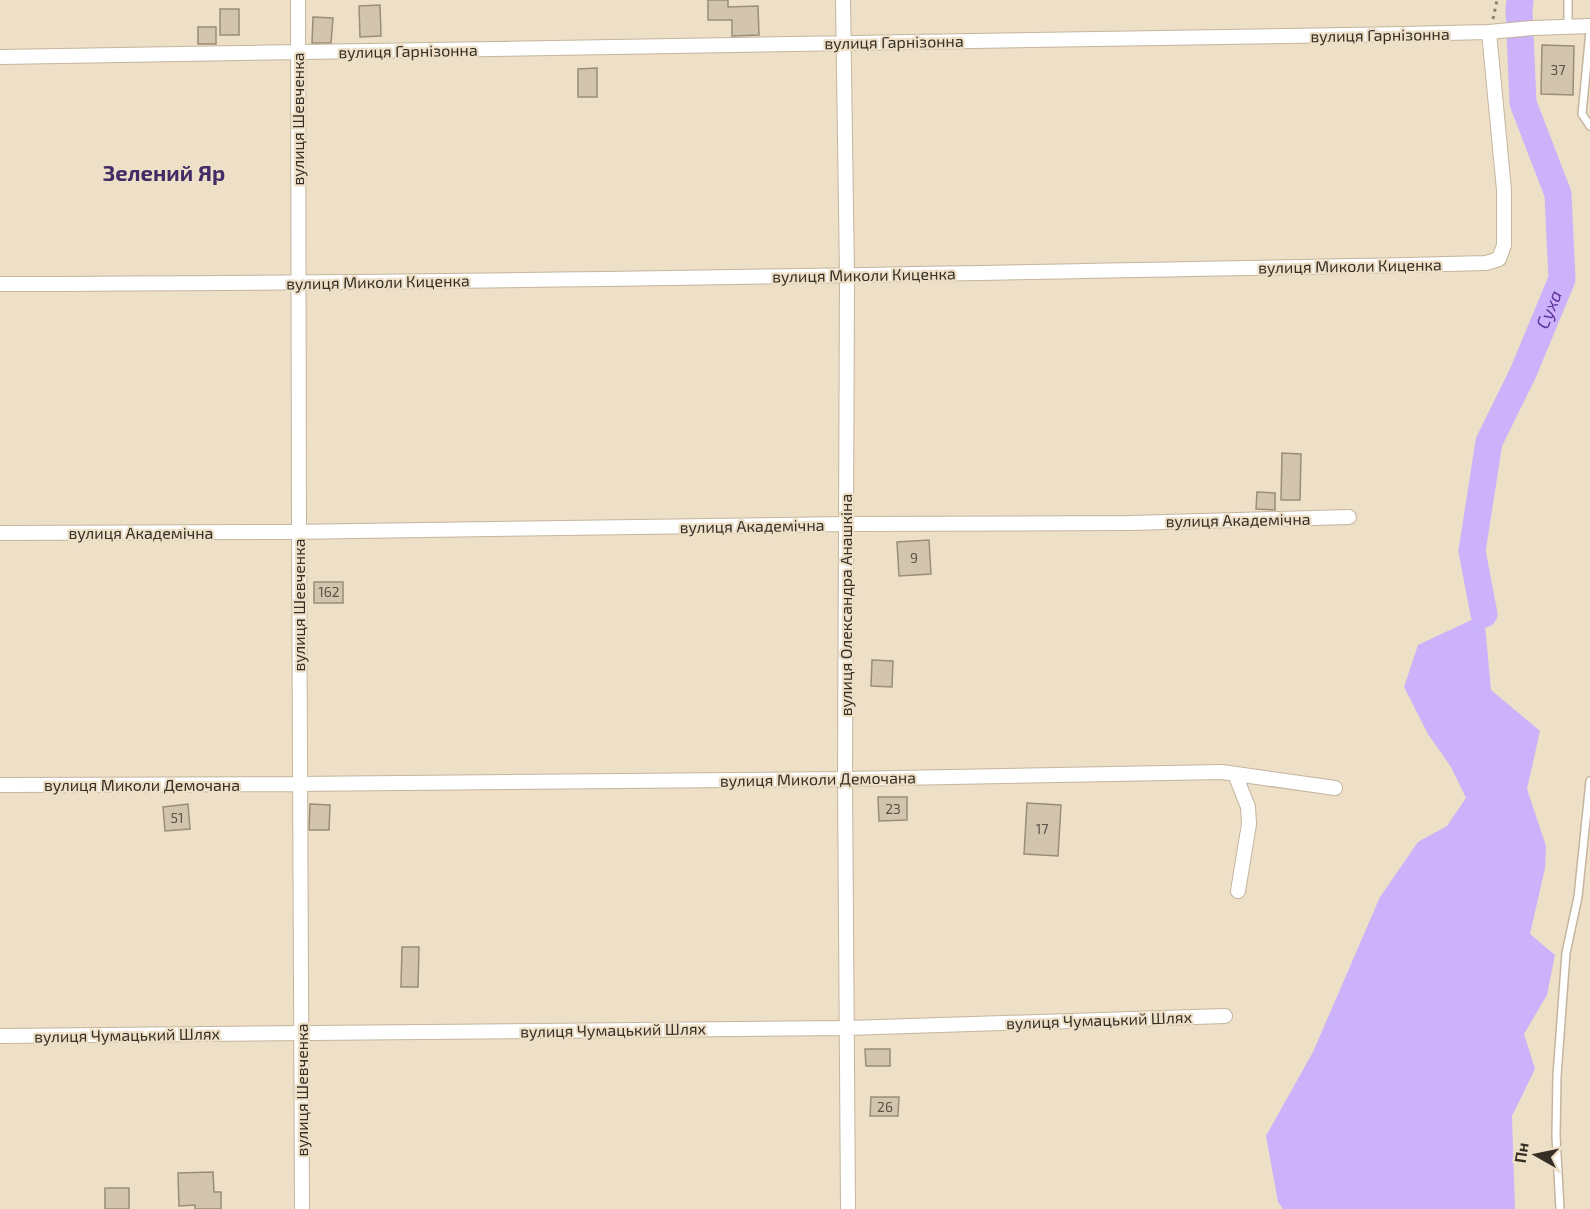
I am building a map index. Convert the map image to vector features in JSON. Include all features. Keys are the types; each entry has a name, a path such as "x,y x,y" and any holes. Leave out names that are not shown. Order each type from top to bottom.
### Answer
{"street":[{"name":"вулиця Шевченка","path":"298,0 302,1209"},
{"name":"вулиця Олександра Анашкіна","path":"843,0 847,276 845,779 848,1209"},
{"path":"1568,27 1590,26"},
{"name":"вулиця Гарнізонна","path":"0,57 1489,32 1568,27"},
{"name":"вулиця Миколи Киценка","path":"0,284 298,283 847,276 1486,263 1499,259 1504,244 1504,190 1489,32"},
{"name":"вулиця Академічна","path":"0,533 1130,523 1349,517"},
{"name":"вулиця Миколи Демочана","path":"0,785 845,779 1222,772 1335,788"},
{"path":"1234,774 1248,807 1250,824 1238,891"},
{"name":"вулиця Чумацький Шлях","path":"0,1036 848,1028 1225,1016"}],"lane":[{"path":"1568,0 1568,27"},
{"path":"1590,31 1582,114 1590,126"},
{"path":"1560,1209 1556,1137 1557,1076 1566,953 1578,897 1590,781"}],"shaded area":[{"path":"1484,614 1491,690 1540,731 1527,789 1546,846 1545,868 1530,934 1555,955 1547,995 1524,1034 1535,1069 1512,1116 1515,1209 1283,1209 1278,1202 1266,1136 1313,1052 1380,897 1418,842 1447,826 1466,798 1451,767 1428,734 1404,687 1418,645"}],"building":[{"path":"708,0 728,0 728,7 758,6 759,35 732,36 732,20 708,20"},
{"path":"380,5 381,36 360,37 359,6"},
{"path":"220,9 239,9 239,35 220,35"},
{"path":"313,17 333,18 331,43 312,43"},
{"path":"198,27 216,27 216,44 198,44"},
{"path":"1542,45 1574,46 1573,95 1541,94"},
{"path":"597,68 597,97 578,97 578,69"},
{"path":"1282,453 1301,454 1300,500 1281,500"},
{"path":"1257,492 1275,493 1275,510 1256,509"},
{"path":"929,540 931,574 899,576 897,542"},
{"path":"314,582 343,582 343,603 314,603"},
{"path":"872,660 893,661 892,687 871,686"},
{"path":"878,797 907,797 907,820 879,821"},
{"path":"1027,803 1061,805 1058,856 1024,854"},
{"path":"188,804 190,829 165,831 163,807"},
{"path":"310,804 330,805 329,830 309,830"},
{"path":"402,947 419,947 418,987 401,987"},
{"path":"865,1049 890,1049 890,1066 866,1066"},
{"path":"871,1097 899,1097 898,1116 870,1116"},
{"path":"213,1172 214,1192 221,1192 221,1209 195,1209 195,1205 179,1206 178,1173"},
{"path":"105,1188 129,1188 129,1209 105,1209"}],"waterway":[{"name":"Суха","path":"1484,614 1472,551 1489,442 1523,373 1562,279 1558,194 1523,103 1520,0"}],"district":[{"name":"Зелений Яр","path":"164,173"}]}
